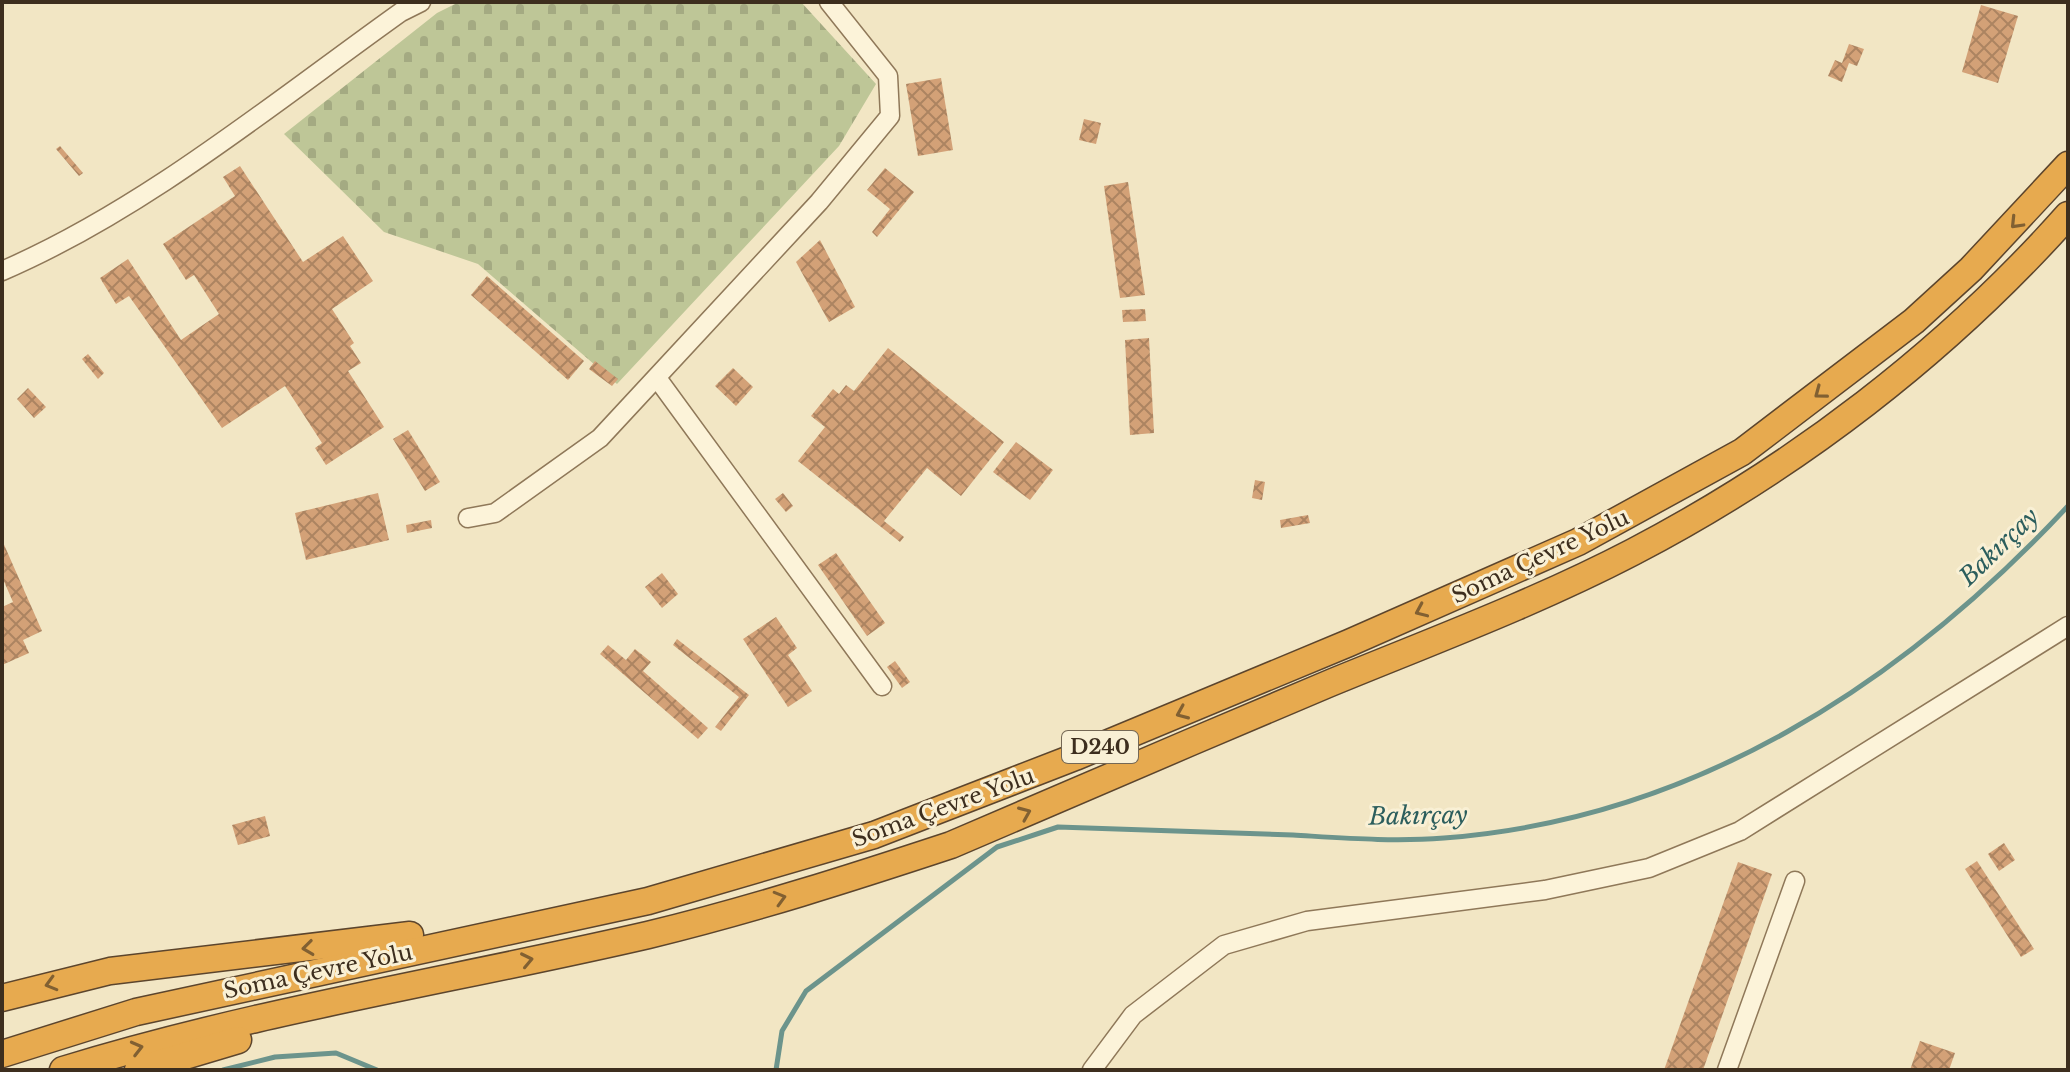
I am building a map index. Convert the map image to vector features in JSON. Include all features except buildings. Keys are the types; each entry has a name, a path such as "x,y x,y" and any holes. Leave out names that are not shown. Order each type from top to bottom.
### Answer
{"highway":[{"name":"Soma Çevre Yolu","path":"2,1054 136,1012 648,901 874,835 1075,757 1578,542 1742,452 1914,321 1971,269 2068,165"},
{"name":"Soma Çevre Yolu","path":"63,1070 129,1049 278,1013 649,934 863,874 951,845 1530,600 1633,552 1737,492 1826,432 1901,375 2017,272 2068,215"},
{"path":"2,998 70,979 138,967 407,935 498,932"},
{"path":"138,1070 293,1023 402,996 470,972"}],"street":[{"path":"2,271 89,229 401,12 421,2"},
{"path":"468,518 495,513 600,438 819,202 890,116 888,76 829,2"},
{"path":"657,378 882,686"},
{"path":"1092,1070 1133,1015 1224,945 1307,921 1545,890 1649,868 1740,831 2068,626"},
{"path":"1727,1070 1795,881"}],"green space":[{"path":"459,2 801,2 876,84 839,146 617,384 478,264 384,232 284,134 437,13"}],"waterway":[{"name":"Bakırçay","path":"776,1070 782,1031 806,991 997,847 1058,827 1368,839 1444,838 1535,826 1623,803 1707,772 1787,732 1863,685 1935,631 2003,571 2068,506"},
{"name":"Bakırçay","path":"223,1070 275,1057 336,1053 377,1070"}]}
